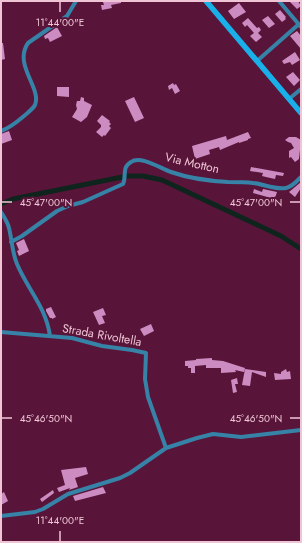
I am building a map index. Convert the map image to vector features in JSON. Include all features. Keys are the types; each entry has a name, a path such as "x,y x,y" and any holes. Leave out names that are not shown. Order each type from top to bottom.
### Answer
{"main road":[{"path":"206,1 301,113"}],"street":[{"path":"1,131 17,122 35,105 36,98 34,90 22,57 23,50 28,43 67,16 76,1"},
{"path":"257,61 300,25 279,1"},
{"path":"289,99 301,89"},
{"name":"Via Motton","path":"11,242 57,211 83,202 120,185 124,182 124,172 131,162 144,160 172,172 212,181 250,182 282,188 290,187 301,177"},
{"path":"1,212 9,227 11,242 18,266 49,322 50,336 1,332"},
{"name":"Strada Rivoltella","path":"50,336 72,338 102,346 146,353 145,379 148,397 166,448"},
{"path":"1,516 44,510 68,494 120,478 130,473 166,448 213,434 241,437 301,430"}],"building":[{"path":"121,1 121,3 111,5 112,8 102,10 101,5 104,5 103,2"},
{"path":"289,1 298,1 301,6 297,9"},
{"path":"239,3 246,12 234,19 228,11"},
{"path":"280,10 286,17 286,19 282,22 275,14"},
{"path":"268,16 275,24 269,28 262,20"},
{"path":"248,18 257,28 259,27 261,30 258,33 262,37 256,42 250,36 254,33 247,25 245,27 242,23"},
{"path":"57,27 62,36 50,42 48,38 45,39 44,36"},
{"path":"297,31 301,36 301,49 290,36"},
{"path":"1,43 3,43 5,59 1,60"},
{"path":"295,52 300,60 292,65 290,62 284,64 282,61"},
{"path":"293,72 300,80 294,86 286,77"},
{"path":"173,83 174,85 176,84 180,91 175,94 172,88 169,90 168,86"},
{"path":"57,87 69,87 69,97 57,96"},
{"path":"81,97 84,98 84,101 92,105 87,117 81,122 72,117 77,109 77,101 80,101"},
{"path":"134,97 144,118 135,122 125,101"},
{"path":"102,115 110,121 109,122 111,124 109,126 111,128 105,136 104,135 102,137 96,132 101,127 97,121"},
{"path":"9,131 12,140 1,144 1,134"},
{"path":"248,132 251,138 248,140 220,150 219,147 209,150 210,154 195,159 192,146 226,136 227,140"},
{"path":"289,137 296,137 301,140 299,159 295,162 291,157 289,158 289,151 294,148 291,143 285,140"},
{"path":"251,167 284,173 283,176 276,175 275,179 262,176 263,173 250,171"},
{"path":"301,182 301,188 295,197 289,192"},
{"path":"254,189 262,192 263,189 277,192 274,201 270,200 271,198 253,193"},
{"path":"24,239 29,251 19,256 17,251 19,250 16,243"},
{"path":"51,307 56,317 52,319 46,311 46,309"},
{"path":"103,308 106,315 102,316 105,323 99,325 93,312"},
{"path":"151,324 154,331 144,336 140,329"},
{"path":"212,358 212,360 223,361 245,368 244,372 235,370 236,372 221,373 221,368 206,368 206,365 195,366 195,373 191,373 191,368 185,366 185,361"},
{"path":"245,369 266,372 266,377 252,372 250,386 242,385"},
{"path":"286,369 287,372 290,371 291,379 275,380 274,373 281,374 281,372"},
{"path":"237,378 238,384 235,384 237,392 233,393 231,380"},
{"path":"86,467 88,474 75,478 78,487 59,492 57,488 65,485 61,470"},
{"path":"103,487 106,493 75,501 73,496"},
{"path":"53,490 54,493 42,502 40,499"},
{"path":"4,492 8,501 1,505 1,494"}],"waterway":[{"path":"1,204 13,199 127,176 143,176 162,180 281,236 301,249"}]}
